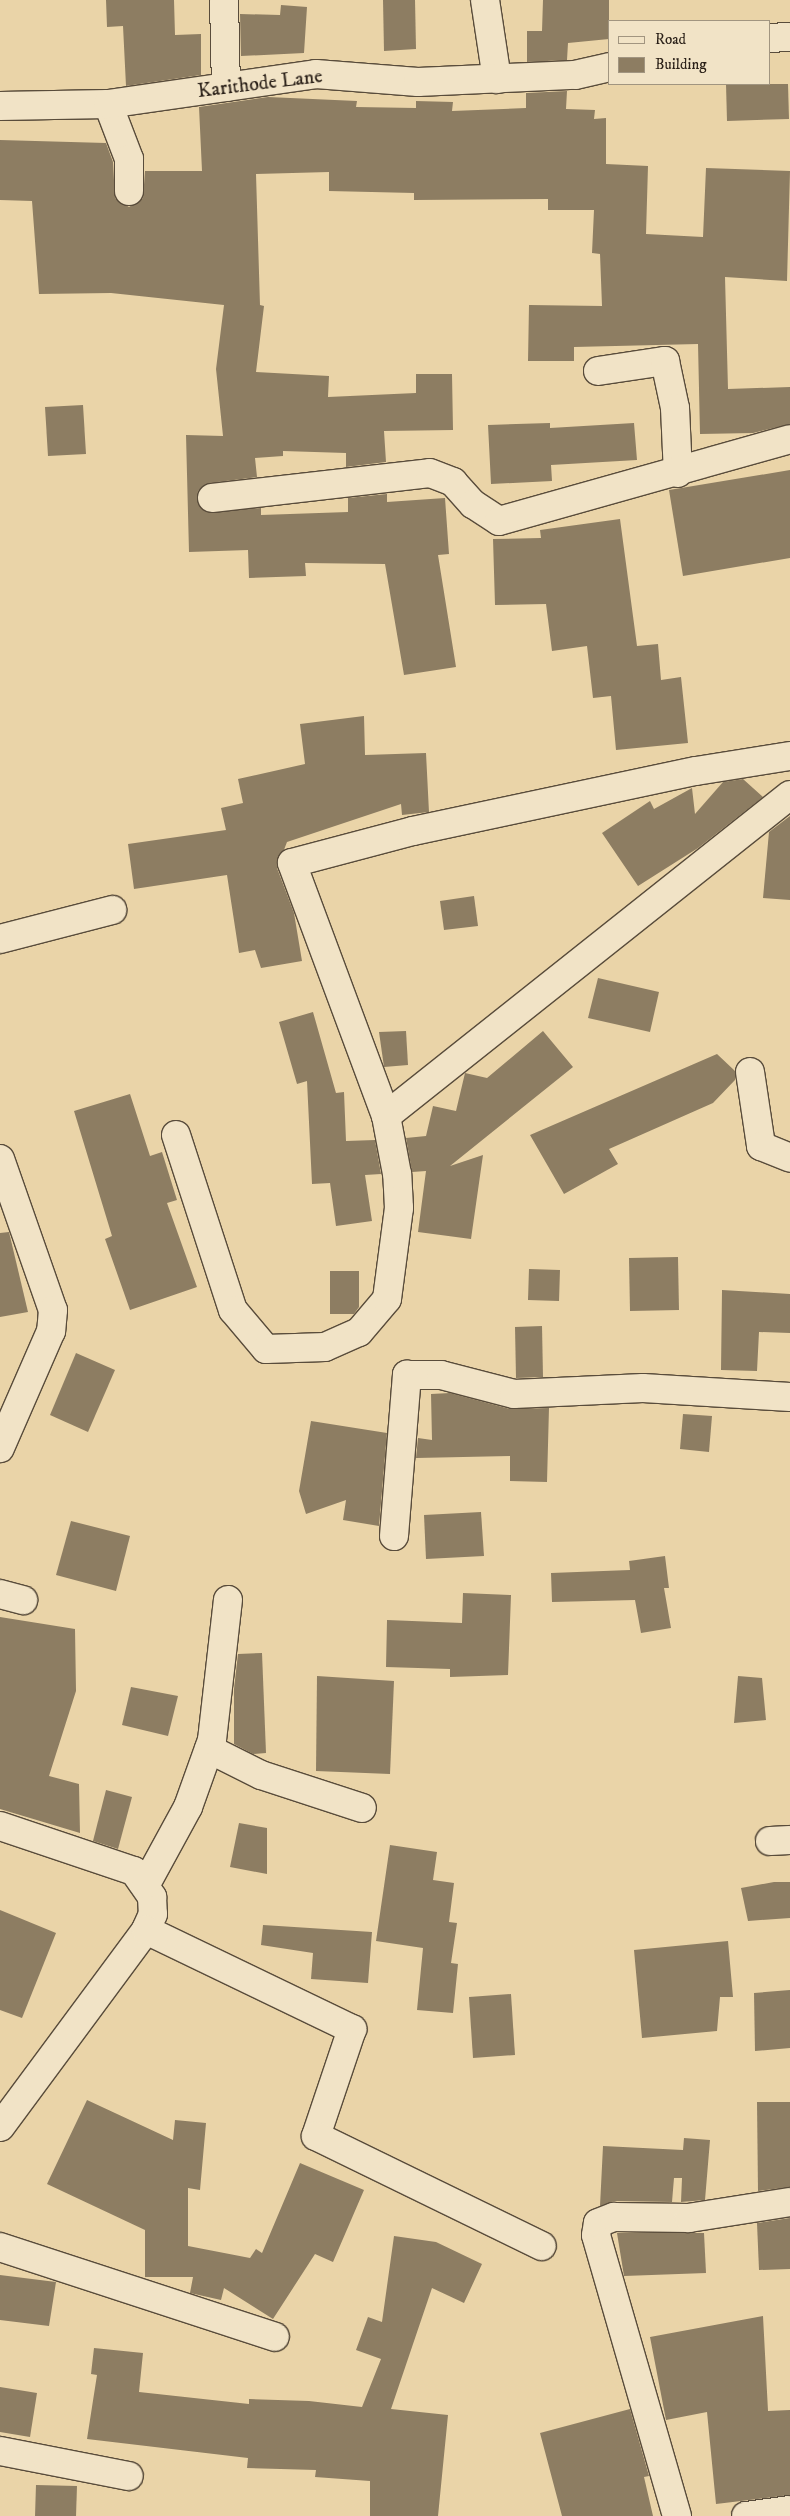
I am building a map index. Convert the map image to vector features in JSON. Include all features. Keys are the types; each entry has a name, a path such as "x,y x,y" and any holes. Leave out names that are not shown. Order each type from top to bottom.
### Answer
{"street":[{"path":"224,0 226,87"},
{"path":"485,0 497,79"},
{"path":"770,38 790,37"},
{"name":"Karithode Lane","path":"0,106 108,104 316,74 418,82 575,75 608,67"},
{"path":"108,104 129,159 129,191"},
{"path":"598,371 665,361 675,408 678,473"},
{"path":"212,498 430,473 453,482 473,504 499,521 678,473 790,438"},
{"path":"176,1134 233,1310 266,1349 325,1347 359,1332 388,1298 399,1208 386,1116 292,863 422,829 696,771 790,756"},
{"path":"386,1116 790,795"},
{"path":"0,939 112,910"},
{"path":"750,1072 761,1146 790,1158"},
{"path":"0,1159 6,1196 53,1310 47,1340 0,1448"},
{"path":"394,1536 406,1375 441,1375 514,1394 643,1388 790,1396"},
{"path":"149,1890 188,1807 209,1750 224,1663 228,1600"},
{"path":"209,1750 261,1775 362,1808"},
{"path":"0,1826 134,1871 149,1890 153,1914 146,1930 0,2127"},
{"path":"146,1930 352,2028 316,2136 542,2246"},
{"path":"677,2516 596,2235 598,2223 614,2217 689,2218 790,2202"},
{"path":"0,2247 275,2337"},
{"path":"0,2451 129,2476"},
{"path":"746,2516 790,2510"}],"building":[{"path":"106,0 174,0 175,35 201,34 201,75 126,86 123,26 107,27"},
{"path":"383,0 415,0 416,49 384,51"},
{"path":"543,0 609,0 608,39 568,43 567,60 527,62 527,31 542,31"},
{"path":"281,5 307,7 304,53 241,56 240,14 280,15"},
{"path":"788,84 789,119 727,121 726,85"},
{"path":"567,91 566,109 595,110 594,119 606,118 606,164 648,166 646,234 703,237 706,168 790,171 787,281 725,277 728,389 790,387 790,424 753,433 700,434 698,344 574,347 574,361 528,361 529,305 602,306 600,254 592,253 594,210 548,210 548,199 414,200 414,193 329,191 329,172 256,174 260,305 264,306 256,372 329,376 328,397 416,393 416,374 452,374 453,430 384,431 386,462 346,467 346,453 283,451 283,456 255,458 257,477 210,483 198,491 197,500 206,512 261,508 261,515 348,512 348,498 387,494 387,502 445,498 449,554 438,555 456,667 404,675 385,564 305,563 306,576 249,578 248,550 189,552 186,435 223,436 216,369 224,305 111,293 39,294 32,201 0,200 0,140 106,143 113,162 115,198 129,207 143,198 145,171 202,171 199,107 268,97 357,101 356,107 416,108 416,101 453,102 452,111 526,108 526,93"},
{"path":"83,405 86,454 48,456 45,407"},
{"path":"550,423 550,428 634,423 637,460 551,465 552,481 491,484 488,425"},
{"path":"790,470 790,558 683,576 669,490"},
{"path":"620,519 637,646 658,644 661,680 681,677 688,743 616,750 611,696 593,698 587,646 552,651 546,604 495,605 493,539 541,538 540,530"},
{"path":"364,716 365,755 426,753 429,812 402,815 401,804 287,842 277,868 294,913 302,961 261,968 255,950 239,953 227,875 134,889 128,844 226,830 221,808 243,803 238,779 305,764 300,724"},
{"path":"743,779 763,797 698,848 638,886 602,833 650,801 654,809 692,788 695,814 723,782"},
{"path":"790,816 790,900 763,898 769,832"},
{"path":"474,896 478,926 444,930 440,901"},
{"path":"598,978 659,992 650,1032 588,1018"},
{"path":"313,1012 336,1093 344,1092 346,1141 375,1140 381,1174 365,1175 372,1221 336,1226 330,1183 312,1184 307,1081 297,1084 279,1022"},
{"path":"406,1031 408,1065 384,1067 379,1032"},
{"path":"543,1031 573,1067 450,1166 483,1155 471,1239 418,1232 426,1171 412,1172 406,1138 426,1136 433,1106 456,1111 465,1073 487,1078"},
{"path":"717,1054 735,1071 735,1080 713,1103 609,1149 618,1164 564,1194 530,1135"},
{"path":"130,1094 150,1156 162,1152 177,1200 167,1203 197,1287 130,1310 105,1239 112,1236 74,1111"},
{"path":"9,1232 28,1312 0,1317 0,1233"},
{"path":"678,1257 679,1310 630,1311 629,1258"},
{"path":"529,1269 560,1270 559,1301 528,1300"},
{"path":"330,1271 359,1271 359,1307 354,1314 330,1314"},
{"path":"722,1290 790,1294 790,1333 759,1332 757,1371 721,1370"},
{"path":"542,1326 543,1377 516,1378 515,1327"},
{"path":"76,1353 115,1370 88,1432 50,1415"},
{"path":"450,1393 510,1409 549,1408 547,1482 510,1481 510,1456 416,1458 418,1438 432,1440 431,1394"},
{"path":"683,1414 712,1416 709,1452 680,1449"},
{"path":"311,1421 387,1433 379,1526 343,1520 346,1500 306,1514 299,1491"},
{"path":"481,1512 484,1556 426,1559 424,1515"},
{"path":"71,1521 130,1536 116,1591 56,1575"},
{"path":"665,1556 669,1588 664,1588 671,1628 641,1633 635,1600 552,1602 551,1573 630,1570 629,1561"},
{"path":"463,1593 511,1595 508,1675 450,1677 450,1669 386,1667 387,1620 462,1623"},
{"path":"0,1617 75,1629 76,1691 49,1776 79,1784 80,1833 0,1809"},
{"path":"262,1653 266,1753 253,1754 234,1744 234,1689 238,1654"},
{"path":"317,1676 394,1681 390,1774 316,1771"},
{"path":"738,1676 762,1678 766,1720 734,1723"},
{"path":"131,1687 178,1696 168,1736 122,1725"},
{"path":"106,1790 132,1797 118,1849 93,1841"},
{"path":"239,1823 267,1828 267,1874 230,1867"},
{"path":"390,1845 437,1852 433,1880 454,1883 449,1922 457,1923 451,1963 458,1964 453,2013 417,2010 423,1948 376,1941"},
{"path":"774,1882 790,1882 790,1918 748,1921 741,1888"},
{"path":"0,1910 56,1933 22,2018 0,2010"},
{"path":"263,1925 372,1932 368,1983 311,1979 313,1953 261,1945"},
{"path":"728,1941 733,1997 720,1997 717,2031 642,2038 634,1950"},
{"path":"790,1990 790,2048 755,2051 754,1993"},
{"path":"511,1994 515,2055 473,2058 469,1997"},
{"path":"87,2100 173,2140 175,2120 206,2123 200,2190 188,2188 188,2246 250,2258 256,2249 262,2253 300,2163 364,2190 333,2262 315,2254 273,2319 224,2288 221,2300 190,2293 193,2277 145,2277 145,2230 47,2184"},
{"path":"757,2102 790,2102 790,2187 758,2191"},
{"path":"684,2138 710,2140 705,2200 681,2202 682,2178 674,2178 672,2202 614,2201 600,2206 603,2146 683,2150"},
{"path":"790,2218 790,2269 759,2270 757,2223"},
{"path":"617,2233 704,2233 706,2273 624,2276"},
{"path":"394,2236 436,2242 482,2264 464,2303 432,2288 391,2409 448,2415 438,2516 370,2516 370,2481 315,2477 316,2470 247,2468 248,2458 87,2439 97,2375 91,2374 94,2348 143,2353 139,2392 249,2404 249,2399 309,2401 362,2407 381,2359 356,2350 368,2317 382,2322"},
{"path":"0,2275 56,2282 49,2326 0,2320"},
{"path":"763,2316 768,2411 790,2410 790,2495 716,2504 707,2412 666,2420 650,2337"},
{"path":"0,2387 37,2393 30,2437 0,2432"},
{"path":"630,2409 649,2476 644,2477 653,2516 562,2516 540,2433"},
{"path":"36,2485 77,2486 76,2516 35,2516"}]}
